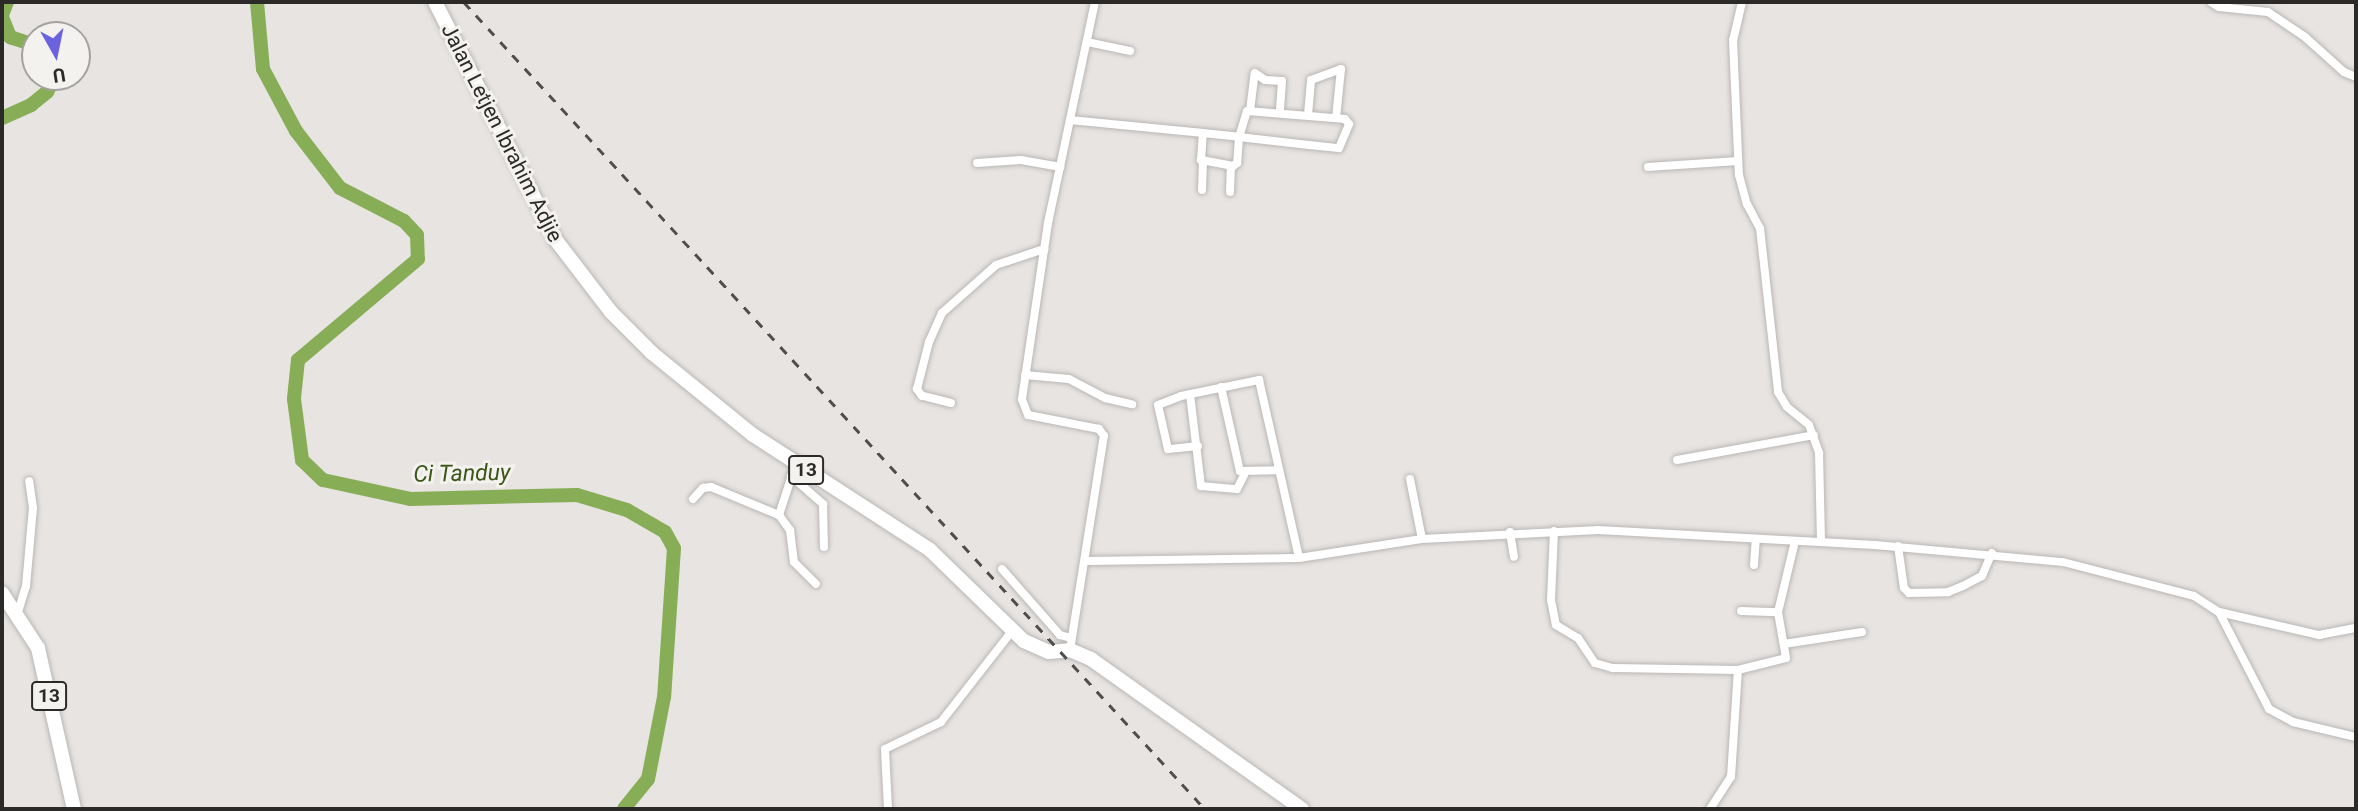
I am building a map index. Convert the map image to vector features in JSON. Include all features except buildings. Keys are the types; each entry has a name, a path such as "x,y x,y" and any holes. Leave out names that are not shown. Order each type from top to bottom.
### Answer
{"highway":[{"name":"Jalan Letjen Ibrahim Adjie","path":"435,2 536,206 576,269 652,353 793,469 930,550 1034,648 1049,652 1070,644 1302,809"},
{"name":"13","path":"2,593 18,612 38,648 74,809"}],"street":[{"path":"1070,644 1086,561 1104,436 1099,429 1028,415 1022,399 1044,249 1095,2"},
{"path":"1742,2 1733,40 1738,161 1744,196 1760,228 1778,392 1814,435 1819,453 1821,542"},
{"path":"2211,2 2219,7 2268,12 2305,37 2344,72 2356,76"},
{"path":"1087,42 1130,51"},
{"path":"1308,116 1311,80 1341,69 1336,118"},
{"path":"1203,161 1231,166 1237,163 1238,137 1250,111 1255,73 1265,80 1282,81 1280,113"},
{"path":"1070,120 1339,148 1349,124 1336,118 1250,111"},
{"path":"1202,190 1203,133"},
{"path":"977,163 1021,160 1060,167"},
{"path":"1648,167 1738,161"},
{"path":"1230,192 1231,166"},
{"path":"951,403 922,396 917,389 929,342 942,313 996,265 1044,249"},
{"path":"1025,375 1069,379 1105,398 1132,404"},
{"path":"1198,446 1168,449 1158,405 1221,387 1260,382 1299,558"},
{"path":"1190,394 1203,488 1237,489 1244,475 1221,387"},
{"path":"1677,460 1814,435"},
{"path":"779,515 793,469"},
{"path":"793,469 823,504 824,547"},
{"path":"1244,475 1279,470"},
{"path":"1410,479 1422,539"},
{"path":"18,612 25,593 33,508 29,481"},
{"path":"693,499 703,488 712,487 779,515 790,530 794,562 816,584"},
{"path":"1555,531 1552,613 1558,628 1578,638 1595,663 1613,668 1738,670 1784,662 1784,644 1778,611 1795,541"},
{"path":"1086,561 1212,563 1299,558 1422,539 1510,532 1756,538 1898,546 2063,562 2175,591 2219,612 2319,635 2356,628"},
{"path":"1510,532 1514,557"},
{"path":"1754,565 1756,538"},
{"path":"1898,546 1903,588 1909,593 1948,592 1963,586 1982,576 1992,554"},
{"path":"1002,569 1070,644"},
{"path":"1741,611 1778,611"},
{"path":"2219,612 2269,709 2293,722 2356,737"},
{"path":"887,809 885,749 941,722 1013,630"},
{"path":"1784,644 1862,632"},
{"path":"1710,809 1731,777 1738,670"}],"waterway":[{"path":"2,15 7,2"},
{"name":"Ci Tanduy","path":"257,2 263,69 296,131 340,188 404,221 417,235 418,259 298,360 294,399 302,460 323,480 410,499 577,495 627,510 665,532 674,548 664,697 648,779 624,809"},
{"path":"2,17 10,37 21,41"},
{"path":"2,118 31,105 48,91"}],"railway":[{"path":"464,2 1205,809"}]}
